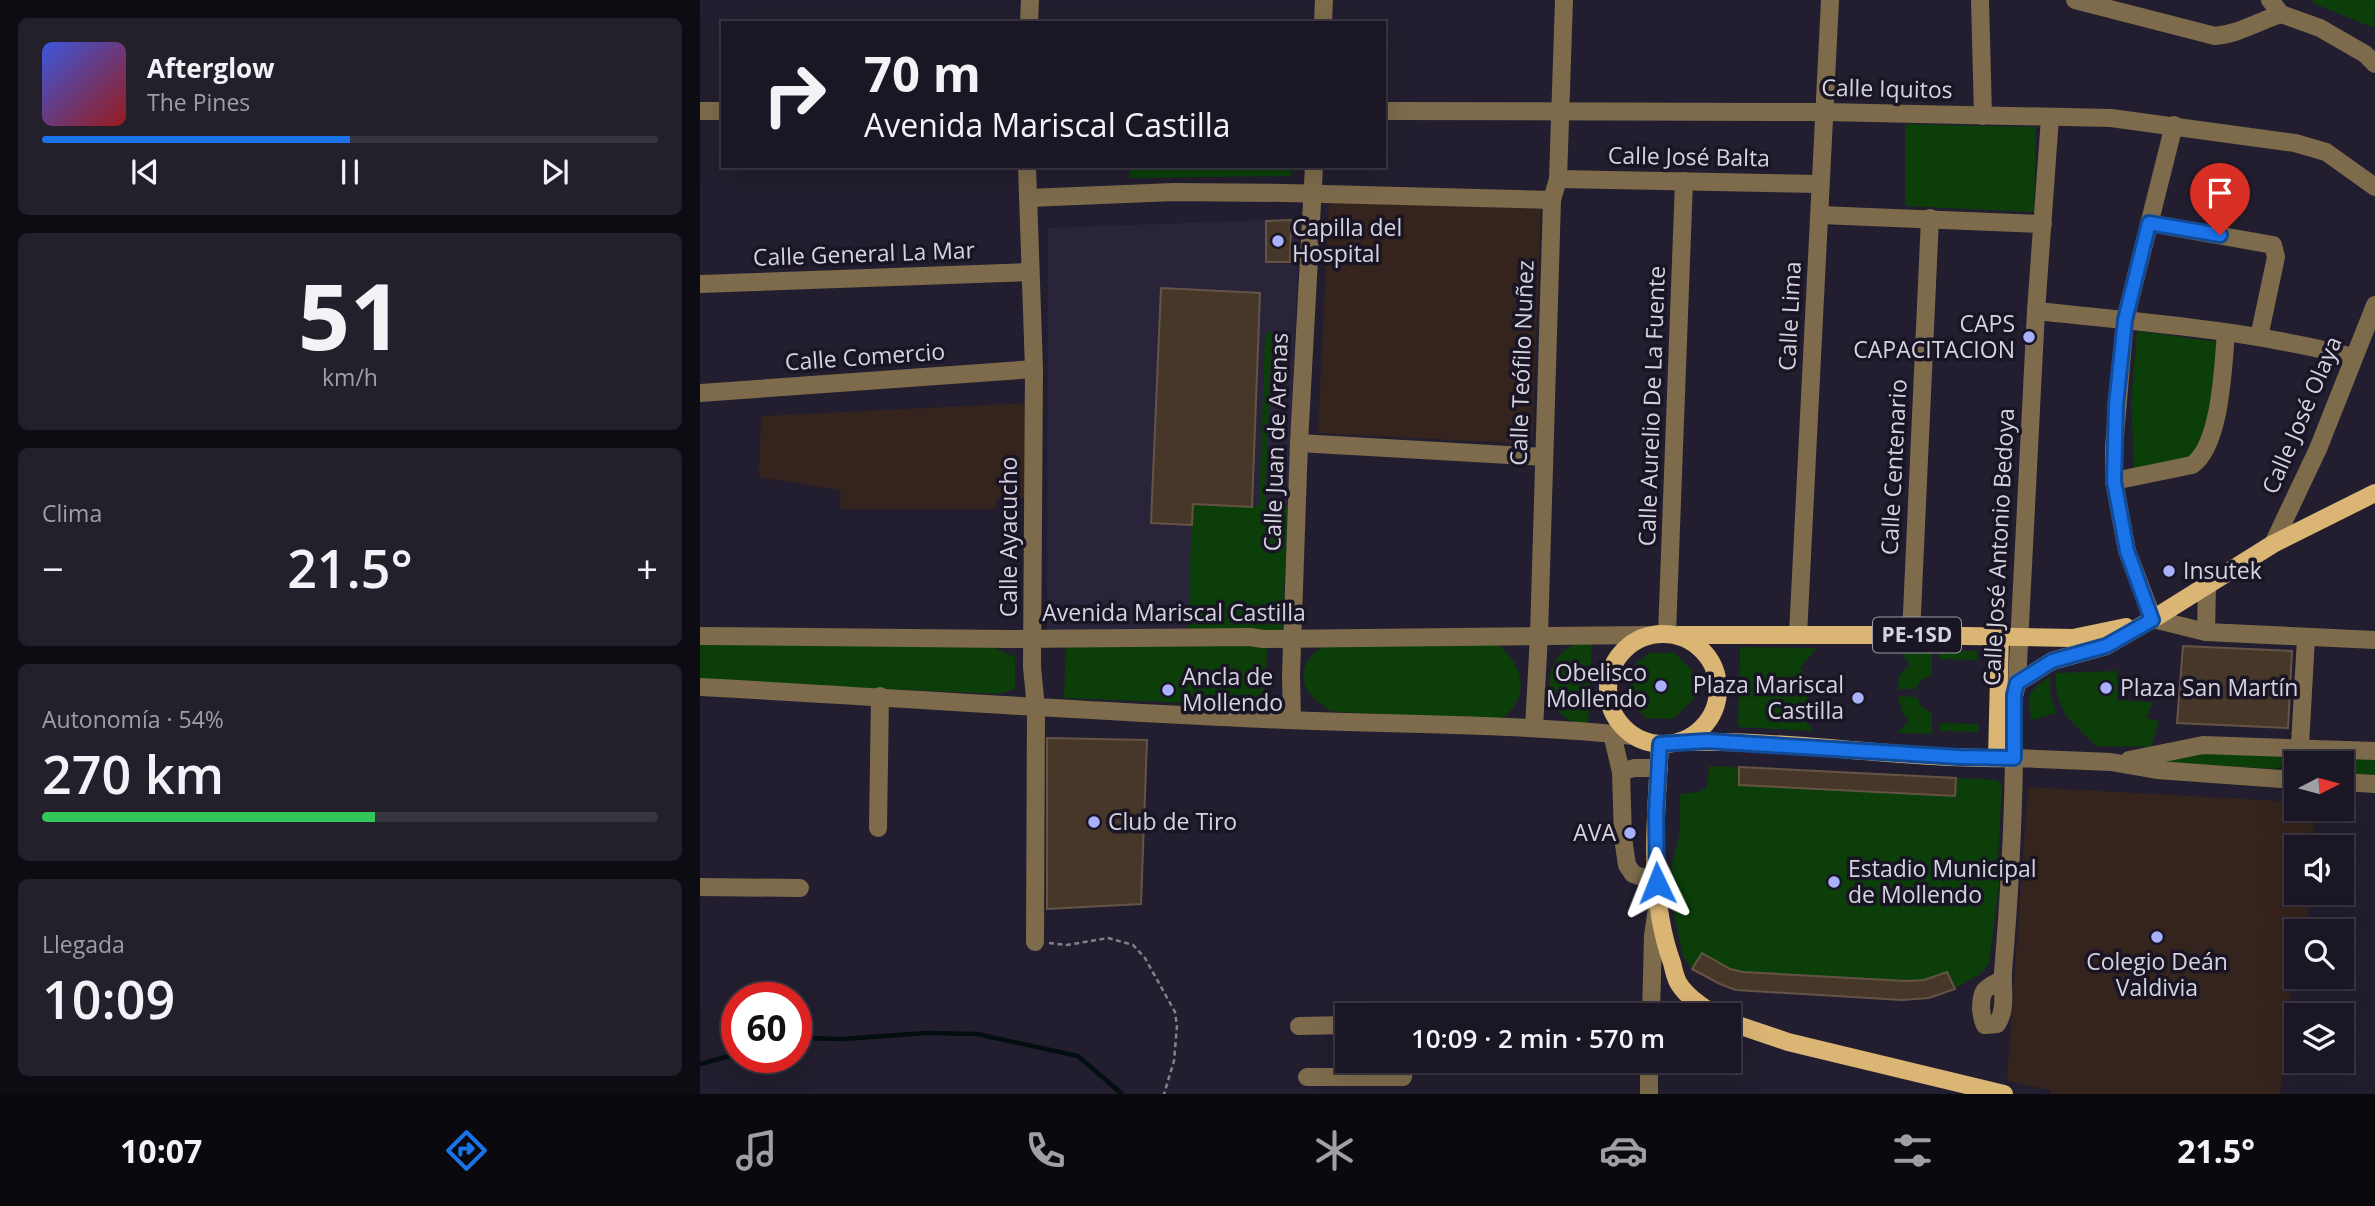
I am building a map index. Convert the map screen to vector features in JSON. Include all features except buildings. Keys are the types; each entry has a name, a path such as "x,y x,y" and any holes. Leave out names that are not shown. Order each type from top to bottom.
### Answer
{"main road":[{"path":"2017,683 2052,661 2106,646 2273,544 2375,493"},
{"name":"PE-1SD","path":"1673,634 2073,638 2110,632 2152,620"},
{"path":"1681,742 1703,727 1711,716 1718,689 1716,676 1711,662 1702,650 1673,634 1648,635 1636,640 1622,652 1609,678 1608,695 1612,711 1626,730 1644,741 1660,744 1767,744 2006,758 2000,636"},
{"name":"Calle José Antonio Bedoya","path":"2006,758 2017,683"},
{"path":"1660,744 1656,846 1657,908 1665,945 1679,984 1698,1003"},
{"path":"1741,1026 1788,1042 2004,1094"}],"street":[{"path":"1029,21 1030,0"},
{"path":"1323,21 1324,0"},
{"name":"Calle Teófilo Nuñez","path":"1534,728 1552,201 1558,179 1564,0"},
{"name":"Calle Lima","path":"1798,635 1830,0"},
{"path":"1980,0 1983,116"},
{"path":"2074,0 2215,36 2230,35 2258,21 2276,7 2374,61"},
{"path":"700,110 721,111"},
{"name":"Calle Iquitos","path":"1386,111 1824,112 2111,118 2295,143 2326,152 2375,187"},
{"name":"Calle José Antonio Bedoya","path":"2017,683 2036,311 2050,118"},
{"path":"2174,125 2125,320 2116,405 2114,481 2127,551 2152,620 2206,632 2375,640"},
{"name":"Calle Ayacucho","path":"1027,168 1034,369 1032,667 1036,708 1035,942"},
{"name":"Calle Juan de Arenas","path":"1292,720 1291,675 1299,443 1314,168"},
{"name":"Calle José Balta","path":"1558,179 1819,184"},
{"name":"Calle Aurelio De La Fuente","path":"1673,634 1684,181"},
{"path":"1028,198 1174,192 1552,201"},
{"path":"1820,215 2043,223"},
{"name":"Calle Centenario","path":"1911,635 1930,218"},
{"path":"2149,223 2273,245 2276,257 2259,337"},
{"name":"Calle General La Mar","path":"700,284 1030,272"},
{"name":"Calle José Olaya","path":"2273,544 2318,449 2375,305"},
{"path":"2036,311 2259,337 2353,357"},
{"path":"2114,481 2192,465 2204,453 2221,389 2225,333"},
{"name":"Calle Comercio","path":"700,393 1034,369"},
{"path":"1299,443 1544,457"},
{"path":"2206,632 2207,585"},
{"name":"Avenida Mariscal Castilla","path":"700,636 1293,638 1648,635"},
{"path":"2300,751 2305,638"},
{"path":"700,687 880,696 1036,708 1534,728 1634,736"},
{"path":"878,828 880,696"},
{"path":"1612,734 1621,772 1623,838 1627,865 1633,874 1657,883"},
{"path":"2111,762 2203,745 2284,753"},
{"path":"2354,752 2375,751"},
{"path":"2006,758 2111,762 2157,769 2284,779"},
{"name":"Calle José Antonio Bedoya","path":"2003,979 2008,908 2006,758"},
{"path":"1621,772 1634,768 1659,768"},
{"path":"2354,783 2375,784"},
{"path":"700,887 800,888"},
{"path":"1651,1003 1653,936 1657,908"},
{"path":"1299,1026 1335,1025"},
{"path":"1307,1077 1403,1077 1403,1073"},
{"path":"1649,1073 1650,1094"}],"path":[{"path":"1035,942 1067,945 1108,938 1133,945 1145,958 1175,1012 1177,1026 1174,1062 1164,1094"}],"shaded area":[{"path":"1329,202 1541,209 1532,444 1318,433"},
{"path":"1300,219 1282,635 1047,631 1048,228"},
{"path":"1030,403 1030,499 997,498 996,509 841,509 840,490 759,477 761,416"},
{"name":"Colegio Deán Valdivia","path":"2028,787 2284,801 2284,821 2314,821 2313,835 2284,835 2284,905 2309,905 2306,919 2284,919 2284,989 2290,989 2289,1003 2284,1003 2284,1053 2280,1094 2051,1094 2050,1090 2007,1081"}],"green space":[{"path":"2314,0 2375,0 2374,28 2313,3"},
{"path":"1905,124 2036,127 2034,212 1905,206"},
{"path":"1130,168 1291,168 1291,176 1130,178"},
{"path":"2137,331 2226,343 2197,460 2134,470 2131,401"},
{"path":"1265,332 1272,332 1265,507 1288,508 1282,635 1188,631 1192,504 1259,506"},
{"path":"1592,640 1588,725 1571,721 1558,711 1551,698 1549,683 1552,668 1560,655 1574,645"},
{"path":"1267,641 1265,706 1064,698 1066,643"},
{"path":"1495,642 1515,664 1521,682 1517,701 1511,710 1492,723 1330,711 1313,697 1305,683 1304,669 1307,663 1316,651 1323,647"},
{"path":"700,643 992,647 1015,657 1015,689 998,694 700,680"},
{"path":"1740,647 1817,648 1800,668 1807,680 1808,697 1798,713 1814,731 1738,727"},
{"path":"1900,651 1932,651 1932,675 1921,680 1916,689 1898,689 1899,675 1910,665"},
{"path":"1938,651 1977,651 1977,660 1939,659"},
{"path":"1649,653 1675,653 1694,673 1694,699 1673,719 1646,718 1629,699 1628,671"},
{"path":"2117,671 2117,700 2153,702 2146,718 2159,721 2151,747 2096,746 2064,713 2057,694 2055,673"},
{"path":"2050,676 2050,692 2056,713 2032,720 2030,694"},
{"path":"1898,696 1916,697 1922,707 1932,713 1932,734 1898,733 1909,720 1903,714"},
{"path":"1940,723 1978,724 1978,732 1940,731"},
{"path":"2204,751 2280,753 2284,757 2283,764 2278,769 2157,762"},
{"path":"2354,759 2375,760 2375,775 2354,774"},
{"name":"Estadio Municipal de Mollendo","path":"1709,766 1997,780 2002,786 1999,887 1987,966 1959,986 1942,993 1894,999 1736,990 1692,969 1683,956 1670,895 1669,877 1680,832 1680,794 1699,792 1707,787"}],"waterway":[{"path":"812,1038 843,1039 926,1033 977,1034 1078,1056 1122,1094"},
{"path":"700,1064 721,1058"}],"place":[{"name":"Capilla del Hospital","path":"1278,241"},
{"name":"CAPS CAPACITACION","path":"2029,337"},
{"name":"Insutek","path":"2169,571"},
{"name":"Obelisco Mollendo","path":"1661,686"},
{"name":"Plaza San Martín","path":"2106,688"},
{"name":"Ancla de Mollendo","path":"1168,690"},
{"name":"Plaza Mariscal Castilla","path":"1858,698"},
{"name":"Club de Tiro","path":"1094,822"},
{"name":"AVA","path":"1630,833"},
{"name":"Estadio Municipal de Mollendo","path":"1834,882"},
{"name":"Colegio Deán Valdivia","path":"2157,937"}],"route":[{"path":"1657,883 1656,813 1660,744 1707,741 2014,758 2014,695 2017,683 2052,661 2106,646 2152,620 2127,551 2114,481 2116,405 2125,320 2149,223 2220,235"}]}
